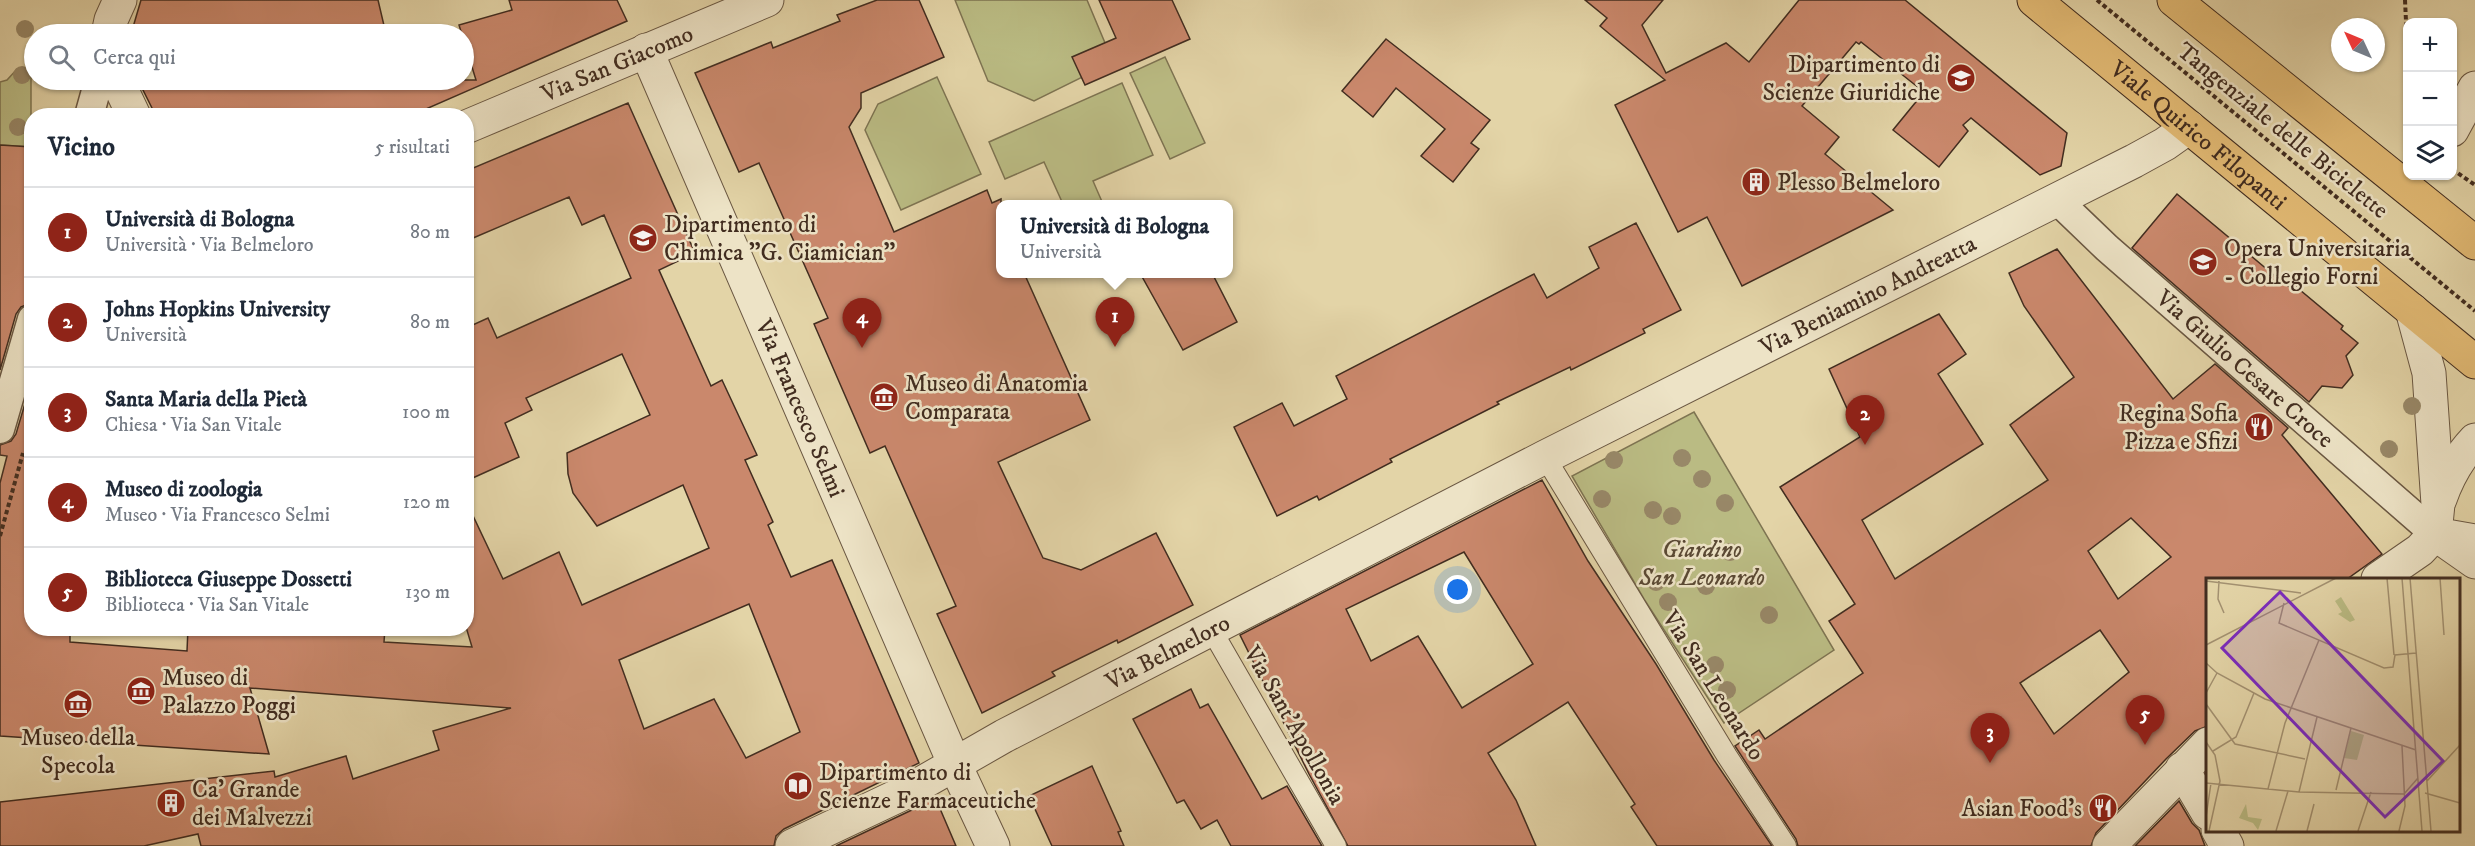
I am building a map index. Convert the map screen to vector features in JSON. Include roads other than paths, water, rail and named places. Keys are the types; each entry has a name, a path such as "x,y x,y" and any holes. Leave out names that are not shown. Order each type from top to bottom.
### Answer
{"main road":[{"name":"Viale Quirico Filopanti","path":"2034,0 2475,362"},
{"path":"2174,0 2392,162 2475,243"}],"street":[{"name":"Via San Giacomo","path":"474,124 767,0"},
{"name":"Via Francesco Selmi","path":"646,50 954,765 993,846"},
{"path":"2454,126 2475,88"},
{"path":"91,108 96,90"},
{"path":"122,90 130,108"},
{"name":"Via Beniamino Andreatta","path":"1545,457 2056,200 2165,144 2189,127"},
{"name":"Via Giulio Cesare Croce","path":"2056,200 2107,248 2437,519"},
{"path":"2412,310 2430,373 2437,519 2475,562"},
{"path":"0,429 24,346"},
{"path":"2379,578 2420,549 2437,519 2448,476 2462,453 2475,440"},
{"name":"Via Belmeloro","path":"792,846 908,791 1004,736 1545,457"},
{"path":"2437,519 2475,542"},
{"path":"2109,846 2206,746"},
{"path":"2182,769 2206,810"},
{"path":"2219,831 2227,846"}],"lane":[{"name":"Via San Leonardo","path":"1545,457 1727,756 1786,846"},
{"name":"Via Sant'Apollonia","path":"1211,629 1335,846"}],"place":[{"name":"Dipartimento di Scienze Giuridiche","path":"1961,78"},
{"name":"Plesso Belmeloro","path":"1756,182"},
{"name":"Dipartimento di Chimica \"G. Ciamician\"","path":"643,238"},
{"name":"Opera Universitaria - Collegio Forni","path":"2203,262"},
{"name":"Università di Bologna","path":"1115,347"},
{"name":"Museo di zoologia","path":"862,348"},
{"name":"Museo di Anatomia Comparata","path":"884,397"},
{"name":"Regina Sofia Pizza e Sfizi","path":"2259,427"},
{"name":"Johns Hopkins University","path":"1865,445"},
{"name":"Museo di Palazzo Poggi","path":"141,691"},
{"name":"Museo della Specola","path":"78,704"},
{"name":"Biblioteca Giuseppe Dossetti","path":"2145,745"},
{"name":"Santa Maria della Pietà","path":"1990,763"},
{"name":"Dipartimento di Scienze Farmaceutiche","path":"798,786"},
{"name":"Ca' Grande dei Malvezzi","path":"171,803"},
{"name":"Asian Food's","path":"2103,808"}],"park label":[{"name":"Giardino San Leonardo","path":"1702,563"}]}
